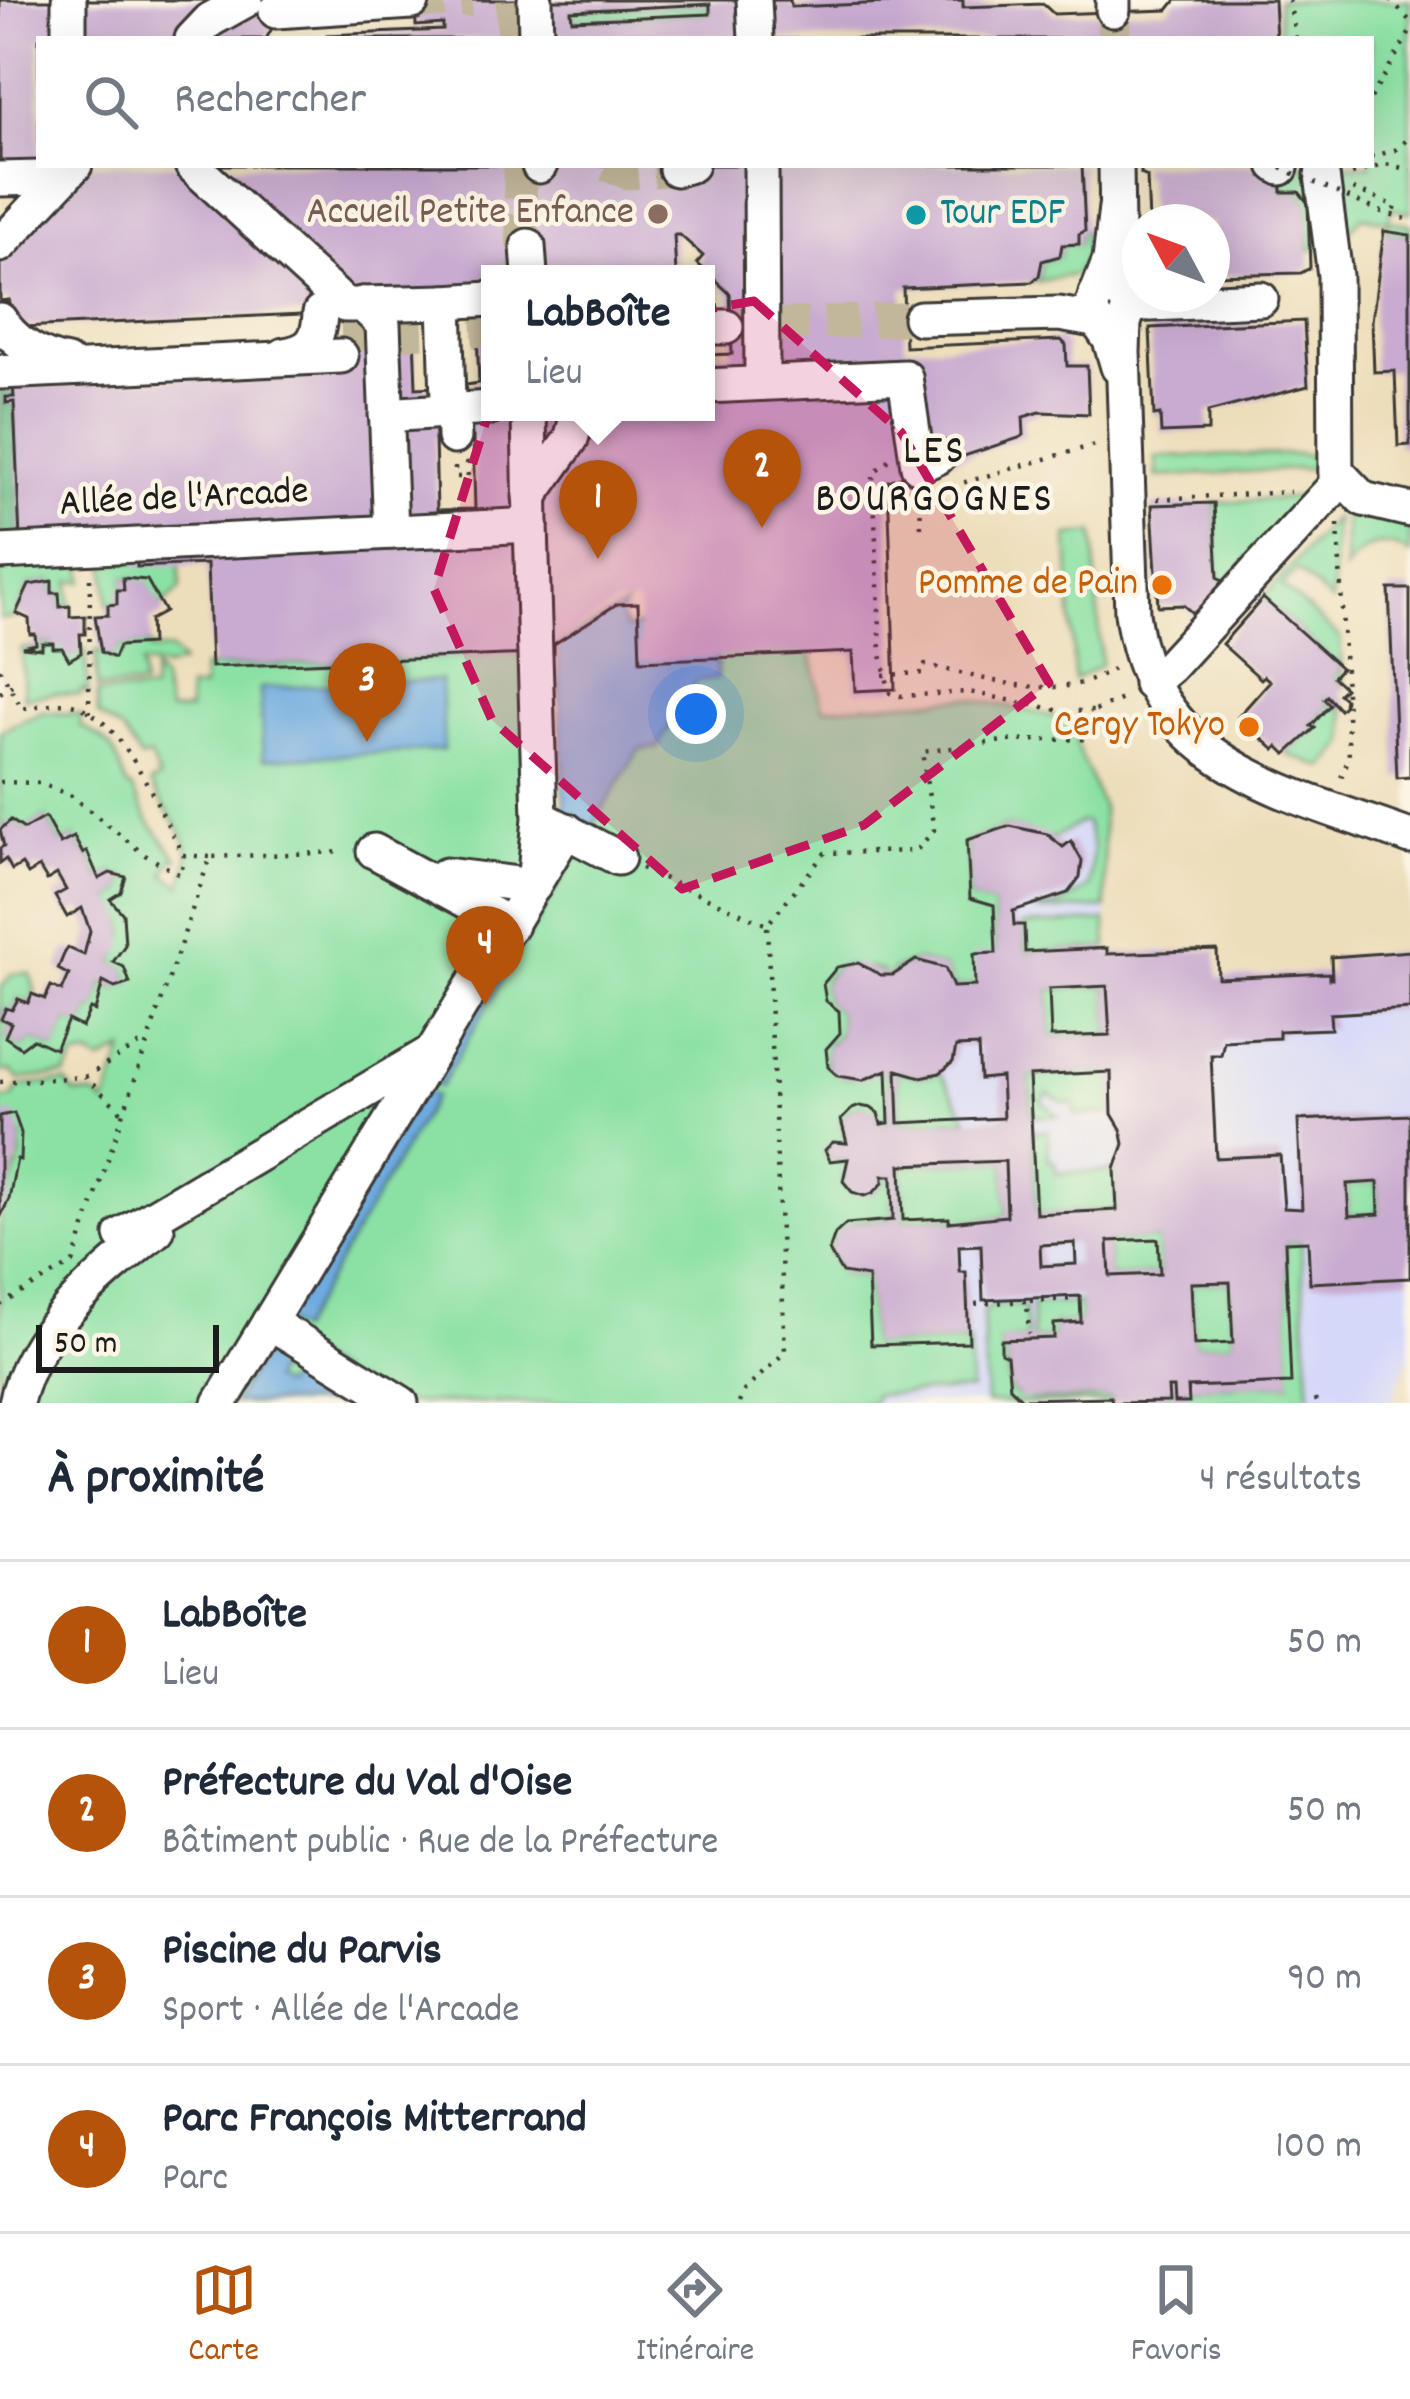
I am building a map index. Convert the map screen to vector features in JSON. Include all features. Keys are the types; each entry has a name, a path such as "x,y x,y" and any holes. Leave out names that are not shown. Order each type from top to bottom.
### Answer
{"street":[{"path":"69,0 69,36"},
{"path":"754,0 756,36"},
{"path":"195,36 210,20 261,5 412,2"},
{"path":"0,372 220,362 303,352 334,329 345,305 195,168"},
{"path":"761,168 762,383"},
{"path":"1116,168 1109,308 1124,392 1132,614 1150,683 1180,727 1221,760 1410,837"},
{"path":"0,179 64,177"},
{"path":"0,245 64,177"},
{"path":"1150,683 1169,668 1329,486 1337,182"},
{"path":"920,318 1059,314 1261,298"},
{"path":"382,532 383,324 362,304 448,339"},
{"path":"457,445 448,400 448,339 481,308"},
{"path":"0,320 15,349"},
{"path":"15,349 334,329"},
{"path":"15,349 94,368"},
{"path":"715,386 905,376 926,452"},
{"path":"386,416 457,445"},
{"path":"457,445 481,418"},
{"path":"220,1403 534,886 554,824 531,512 530,421"},
{"path":"531,512 576,421"},
{"path":"1329,486 1410,510"},
{"name":"Allée de l'Arcade","path":"0,552 382,532 531,512"},
{"path":"554,824 618,858"},
{"path":"374,851 511,925"},
{"path":"436,882 446,874 534,886"},
{"path":"16,1403 32,1358 131,1237 240,1166 434,1052"},
{"path":"269,1322 401,1403"}],"path":[{"path":"1289,0 1295,36"},
{"path":"1390,0 1410,21"},
{"path":"1374,93 1410,32"},
{"path":"1374,156 1395,150 1410,137"},
{"path":"1386,164 1410,170"},
{"path":"1284,168 1410,220"},
{"path":"1337,182 1396,206 1393,216"},
{"path":"921,527 920,496 1099,444"},
{"path":"926,452 873,473 883,675 890,693 969,692 1063,711 1095,711 1150,683"},
{"path":"1128,501 1329,486 1338,518 1349,757 1341,778"},
{"path":"89,548 89,713"},
{"path":"883,675 924,673 926,665 1031,687 1074,685 1113,669"},
{"path":"0,669 22,709 66,704 89,713 124,745 186,855 180,875 145,855 70,795 39,783 0,782"},
{"path":"0,693 12,685"},
{"path":"739,1403 754,1380 785,1352 767,925 825,853 916,851 934,830 922,752 1003,741 1087,739 1095,711"},
{"path":"186,855 374,851"},
{"path":"0,1305 74,1263 209,856"},
{"path":"618,858 767,925"},
{"path":"0,1082 85,1077 139,1045 146,1046"},
{"path":"85,1077 124,1114"},
{"path":"975,1304 1078,1299"},
{"path":"1028,1301 1029,1334"}],"highlighted area":[{"path":"754,301 901,432 1049,683 864,825 682,889 492,720 434,589 510,343"}],"shaded area":[{"path":"1102,807 1108,954 1133,954 1133,947 1135,953 1159,952 1160,945 1163,953 1187,951 1190,944 1191,951 1214,950 1215,943 1218,977 1329,973 1330,979 1410,951 1410,1355 1391,1403 868,1403 873,1402 868,1278 842,1273 828,1251 835,1234 846,1224 893,1220 884,1176 873,1193 852,1192 843,1181 841,1160 830,1161 825,1150 838,1142 847,1111 860,1106 880,1118 884,1071 863,1080 843,1078 831,1070 826,1062 827,1045 840,1033 823,984 837,967 858,963 892,975 893,970 916,960 945,968 953,987 974,954 995,953 994,904 970,898 967,840 1010,826 1052,836"}],"green space":[{"path":"1278,0 1410,0 1410,213 1392,209 1388,221 1410,224 1410,235 1386,232 1387,221 1363,216 1336,245 1310,250 1307,201 1299,192 1282,192 1281,168 1374,168 1374,36 1280,36"},
{"path":"710,4 710,14 572,20 571,11"},
{"path":"1085,231 1087,255 1075,275 1032,282 1039,276 1042,261 1060,256 1062,245 1079,244 1079,234"},
{"path":"13,386 14,397 7,397 7,403 14,402 20,539 0,540 0,387"},
{"path":"1312,456 1313,468 1157,477 1156,457"},
{"path":"1305,497 1226,584 1218,577 1214,503"},
{"path":"1349,508 1410,516 1410,554 1382,544 1359,554 1345,570"},
{"path":"1335,517 1332,602 1297,570 1282,586 1340,638 1343,686 1333,677 1341,668 1263,598"},
{"path":"1094,533 1101,665 1074,680 1068,535"},
{"path":"83,558 84,581 70,581 70,606 60,607 59,593 52,593 51,581 29,585 14,618 0,619 0,561"},
{"path":"179,558 181,588 161,606 134,578 124,578 117,604 108,605 106,561"},
{"path":"625,606 620,618 628,629 641,624 808,641 823,708 968,698 1077,722 1076,744 1102,807 1106,908 1035,911 1062,904 1089,887 1093,847 1086,823 1054,838 1009,826 967,841 970,898 994,905 996,953 975,986 953,987 945,968 916,960 893,970 893,975 841,966 823,984 826,1001 839,1011 840,1033 827,1045 826,1063 847,1078 887,1070 889,1123 881,1124 878,1113 860,1106 847,1111 841,1120 847,1143 830,1143 825,1155 835,1162 848,1159 843,1181 855,1193 873,1193 883,1176 892,1176 893,1220 846,1226 829,1251 842,1273 868,1277 871,1345 969,1342 971,1390 873,1395 873,1403 0,1403 0,1218 20,1159 21,1134 0,1116 0,1099 12,1098 20,1086 66,1082 74,1093 95,1095 105,1104 124,1050 101,1062 90,1056 76,1058 66,1075 19,1079 11,1071 0,1071 0,989 12,974 30,973 35,990 28,1003 18,999 12,1010 6,1008 1,1018 11,1023 5,1037 21,1048 33,1039 54,1049 68,1020 82,1026 90,1009 95,1010 103,982 115,988 130,982 124,968 113,962 125,929 110,899 121,892 125,877 110,873 99,879 88,852 83,854 74,837 60,844 45,817 24,829 11,821 0,830 0,731 43,712 81,715 80,726 109,746 128,788 178,859 173,859 165,874 181,886 187,869 186,843 151,783 159,779 150,756 141,759 123,732 98,715 97,693 152,691 154,670 169,712 189,711 188,689 203,688 203,668 522,654 530,785 565,816 558,645"},
{"path":"42,643 86,650 88,694 82,689 80,695 24,698 22,649 41,649"},
{"path":"150,644 151,650 171,650 182,663 166,668 142,664 143,686 97,688 96,651 113,657 119,646"},
{"path":"1327,696 1339,709 1344,706 1346,743 1324,768 1286,754 1314,729 1311,726 1330,705 1324,699"},
{"path":"1106,921 1107,948 1025,952 1024,925"},
{"path":"1107,986 1110,1035 1051,1037 1049,989"},
{"path":"897,1070 921,1077 940,1073 968,1119 899,1123"},
{"path":"1111,1072 1112,1113 1076,1115 1074,1104 1048,1093 1042,1101 1058,1116 1032,1117 1029,1076"},
{"path":"1048,1131 1049,1161 1055,1162 1056,1173 1116,1171 1117,1210 1036,1214 1032,1132"},
{"path":"1005,1161 1007,1216 949,1222 948,1217 903,1220 901,1165"},
{"path":"1378,1182 1379,1214 1349,1216 1347,1184"},
{"path":"1158,1239 1160,1274 1110,1276 1108,1241"},
{"path":"1285,1242 1301,1242 1310,1403 1139,1403 1168,1402 1168,1388 1290,1383"},
{"path":"1230,1282 1233,1343 1194,1345 1191,1283"},
{"path":"1080,1303 1081,1322 1054,1324 1054,1338 1032,1339 1032,1304"},
{"path":"991,1306 1025,1308 1027,1339 1001,1341 1014,1394 1045,1399 1111,1397 1112,1403 986,1403 983,1312"}],"water":[{"path":"625,606 620,615 625,628 641,624 717,644 717,679 697,680 657,748 639,750 590,830 565,817 558,645"},
{"path":"441,680 444,750 263,759 260,688"},
{"path":"569,846 578,851 440,1087 428,1080"},
{"path":"423,1089 435,1096 298,1331 282,1321"},
{"path":"274,1334 291,1344 271,1380 283,1386 303,1352 338,1373 339,1403 233,1403"}],"building":[{"path":"0,0 268,0 268,36 36,36 36,168 1082,168 1085,231 1079,234 1079,244 1062,245 1060,256 1042,261 1039,276 1032,282 903,288 905,347 1061,340 1066,345 1067,366 1087,366 1089,414 1040,412 1023,417 1024,435 1019,438 888,481 895,689 855,691 853,652 640,661 638,603 617,604 554,644 554,653 211,667 207,564 137,567 136,534 20,539 14,402 6,403 6,397 14,397 13,386 349,371 346,312 22,327 10,315 9,300 0,301 0,219 18,199 9,191 0,191","holes":["476,306 479,383 460,386 455,308","435,308 434,387 416,388 413,309","473,437 475,509 437,510 435,438"]},
{"path":"415,0 790,0 791,7 963,0 963,7 1043,4 1054,14 1168,10 1176,0 1274,0 1276,36 327,36 443,30 443,24 416,26","holes":["710,4 710,14 572,20 571,11"]},
{"path":"1141,168 1281,168 1282,192 1299,192 1308,203 1310,268 1301,273 1230,275 1230,204 1148,204 1147,177"},
{"path":"1384,231 1410,235 1410,445 1398,446 1395,371 1374,372 1372,321"},
{"path":"1304,321 1308,386 1208,412 1208,431 1161,433 1160,415 1154,416 1150,328"},
{"path":"1214,503 1218,577 1226,584 1197,617 1183,605 1158,606 1152,505"},
{"path":"123,578 147,580 165,612 150,620 151,644 119,646 114,658 101,652 95,616 108,615 108,605 117,604 117,590 124,590"},
{"path":"52,581 60,607 70,606 70,617 85,616 81,653 69,660 53,643 42,643 42,649 22,647 36,644 35,634 30,634 29,619 16,613 29,585"},
{"path":"1389,589 1410,589 1410,777 1397,778"},
{"path":"1263,598 1341,668 1333,677 1345,688 1339,694 1345,699 1344,706 1340,710 1327,696 1324,699 1330,705 1311,726 1315,728 1286,754 1238,717 1270,681 1261,679 1222,644"},
{"path":"45,817 60,844 74,837 83,854 87,851 99,879 110,873 126,877 121,892 110,899 123,914 125,945 113,962 124,967 130,983 115,988 103,982 95,1011 90,1009 82,1027 68,1020 55,1049 33,1039 21,1048 5,1037 11,1023 1,1019 6,1008 12,1010 18,999 28,1003 32,994 45,999 51,986 62,991 69,975 58,969 64,954 68,948 84,955 90,931 82,908 67,917 55,896 66,890 57,874 47,880 39,867 28,874 22,864 12,870 6,859 0,863 4,846 0,830 11,820 24,829"},
{"path":"1010,826 1047,834 1063,847 1071,841 1082,861 1080,877 1068,893 1013,911 1014,925 1024,925 1025,952 1217,950 1218,978 1329,973 1332,979 1331,957 1410,951 1410,1009 1330,1014 1331,1029 1279,1031 1279,1038 1224,1041 1221,1055 1211,1055 1216,1158 1280,1155 1284,1208 1302,1209 1298,1120 1410,1115 1410,1278 1310,1283 1308,1241 1285,1242 1291,1383 1188,1387 1189,1403 1174,1403 1173,1388 1168,1388 1169,1402 1112,1403 1111,1397 1022,1399 1010,1387 1001,1340 1054,1338 1054,1324 1081,1322 1080,1296 983,1300 981,1245 959,1246 960,1272 966,1272 969,1342 871,1345 868,1277 842,1273 829,1251 835,1234 846,1224 893,1220 892,1176 883,1176 873,1193 852,1192 843,1181 848,1159 830,1161 825,1150 833,1142 847,1143 841,1120 852,1109 871,1108 881,1124 889,1123 887,1070 863,1080 838,1076 828,1067 826,1049 840,1033 839,1011 826,1001 823,984 837,967 858,963 881,975 893,975 916,960 945,968 953,987 975,986 974,954 996,953 994,905 970,898 967,840","holes":["1107,986 1110,1035 1051,1037 1049,989","978,1046 980,1079 1001,1077 1003,1118 899,1123 897,1070 921,1077 940,1073 953,1062 956,1047","1111,1072 1112,1114 1124,1144 1115,1169 1117,1210 1036,1214 1029,1076","1005,1161 1007,1216 949,1222 949,1218 903,1220 901,1165","1378,1182 1379,1214 1349,1216 1347,1184","1158,1239 1160,1274 1110,1276 1108,1241","1075,1243 1076,1264 1041,1266 1040,1245","1230,1282 1233,1343 1194,1345 1191,1283"]},
{"path":"14,1113 21,1133 20,1160 0,1218 0,1116"}],"tunnel":[{"path":"412,2 472,0"},
{"path":"512,0 514,36"},
{"path":"1113,10 1114,36"},
{"path":"519,168 524,265"},
{"path":"614,168 628,173 676,169"},
{"path":"726,327 920,318"},
{"path":"472,331 481,330"},
{"path":"341,335 424,332"}],"place":[{"name":"Accueil Petite Enfance","path":"658,214"},
{"name":"Tour EDF","path":"916,215"},
{"name":"Préfecture du Val d'Oise","path":"762,528"},
{"name":"LabBoîte","path":"598,559"},
{"name":"Pomme de Pain","path":"1162,585"},
{"name":"Cergy Tokyo","path":"1249,727"},
{"name":"Piscine du Parvis","path":"367,742"},
{"name":"Parc François Mitterrand","path":"485,1005"}],"district":[{"name":"LES BOURGOGNES","path":"935,478"}]}
